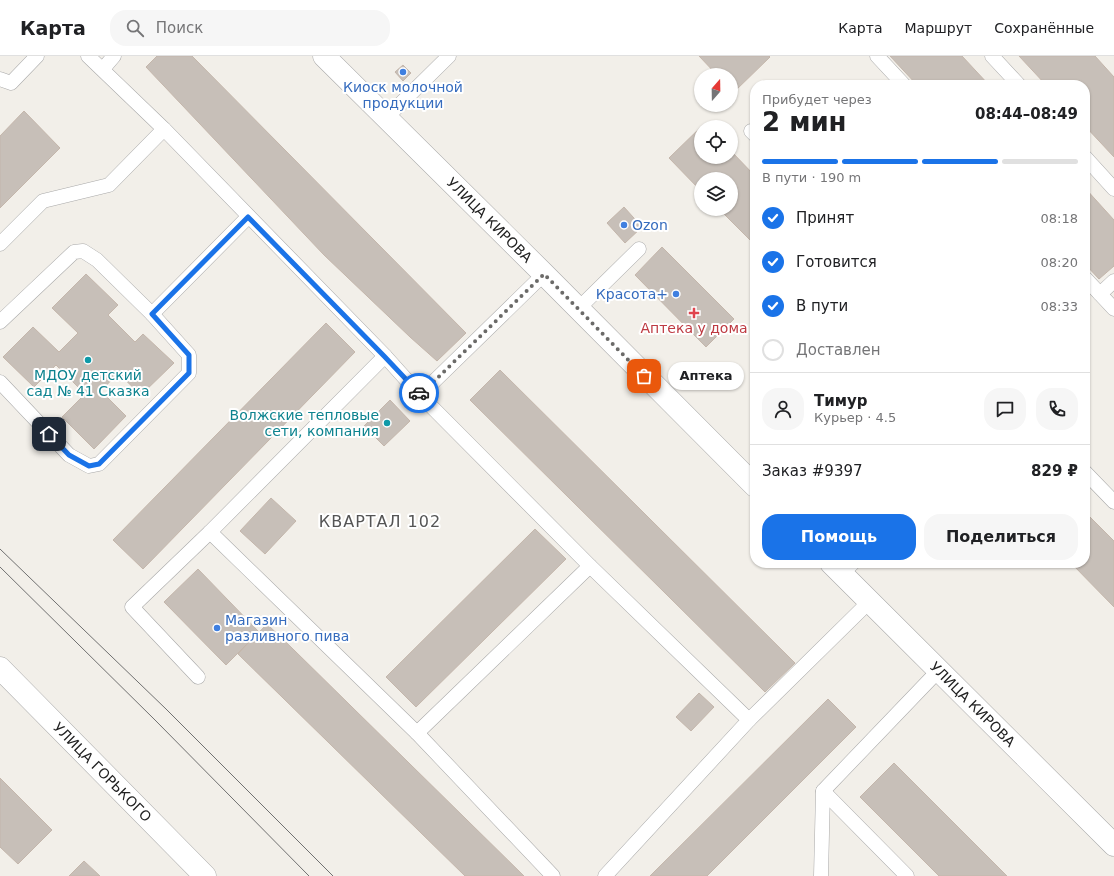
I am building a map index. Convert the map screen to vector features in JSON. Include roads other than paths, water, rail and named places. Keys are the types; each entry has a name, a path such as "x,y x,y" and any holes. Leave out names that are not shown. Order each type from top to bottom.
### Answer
{"street":[{"name":"УЛИЦА КИРОВА","path":"325,57 750,481"},
{"name":"УЛИЦА КИРОВА","path":"844,568 870,601 1114,845"},
{"name":"УЛИЦА ГОРЬКОГО","path":"0,668 205,876"}],"lane":[{"path":"0,79 11,83 37,56"},
{"path":"88,56 164,129 420,395 590,566 749,720"},
{"path":"102,69 114,56"},
{"path":"386,118 449,56"},
{"path":"876,56 899,80"},
{"path":"992,56 1014,80"},
{"path":"0,244 43,201 109,185 164,129"},
{"path":"1090,163 1114,189"},
{"path":"152,314 248,217"},
{"path":"578,309 639,249"},
{"path":"0,322 74,252 83,251 98,260 152,314 189,355 189,373 99,464 89,466 69,455 0,382"},
{"path":"420,395 544,274"},
{"path":"1100,294 1114,281"},
{"path":"1090,283 1114,309"},
{"path":"198,677 132,608 210,532 384,356"},
{"path":"1090,477 1114,502"},
{"path":"210,532 417,733 553,876"},
{"path":"417,733 590,566"},
{"path":"605,876 749,720 870,601"},
{"path":"821,876 823,791 939,670"},
{"path":"823,791 907,876"}],"tram line":[{"path":"0,549 166,709 333,876"},
{"path":"0,567 155,720 309,876"}],"place":[{"name":"Киоск молочной продукции","path":"403,72"},
{"name":"Ozon","path":"624,225"},
{"name":"Красота+","path":"676,294"},
{"name":"Аптека у дома","path":"694,313"},
{"name":"МДОУ детский сад № 41 Сказка","path":"88,360"},
{"name":"Аптека","path":"644,376"},
{"name":"Волжские тепловые сети, компания","path":"387,423"},
{"name":"Магазин разливного пива","path":"217,628"}],"district":[{"name":"КВАРТАЛ 102","path":"380,521"}]}
